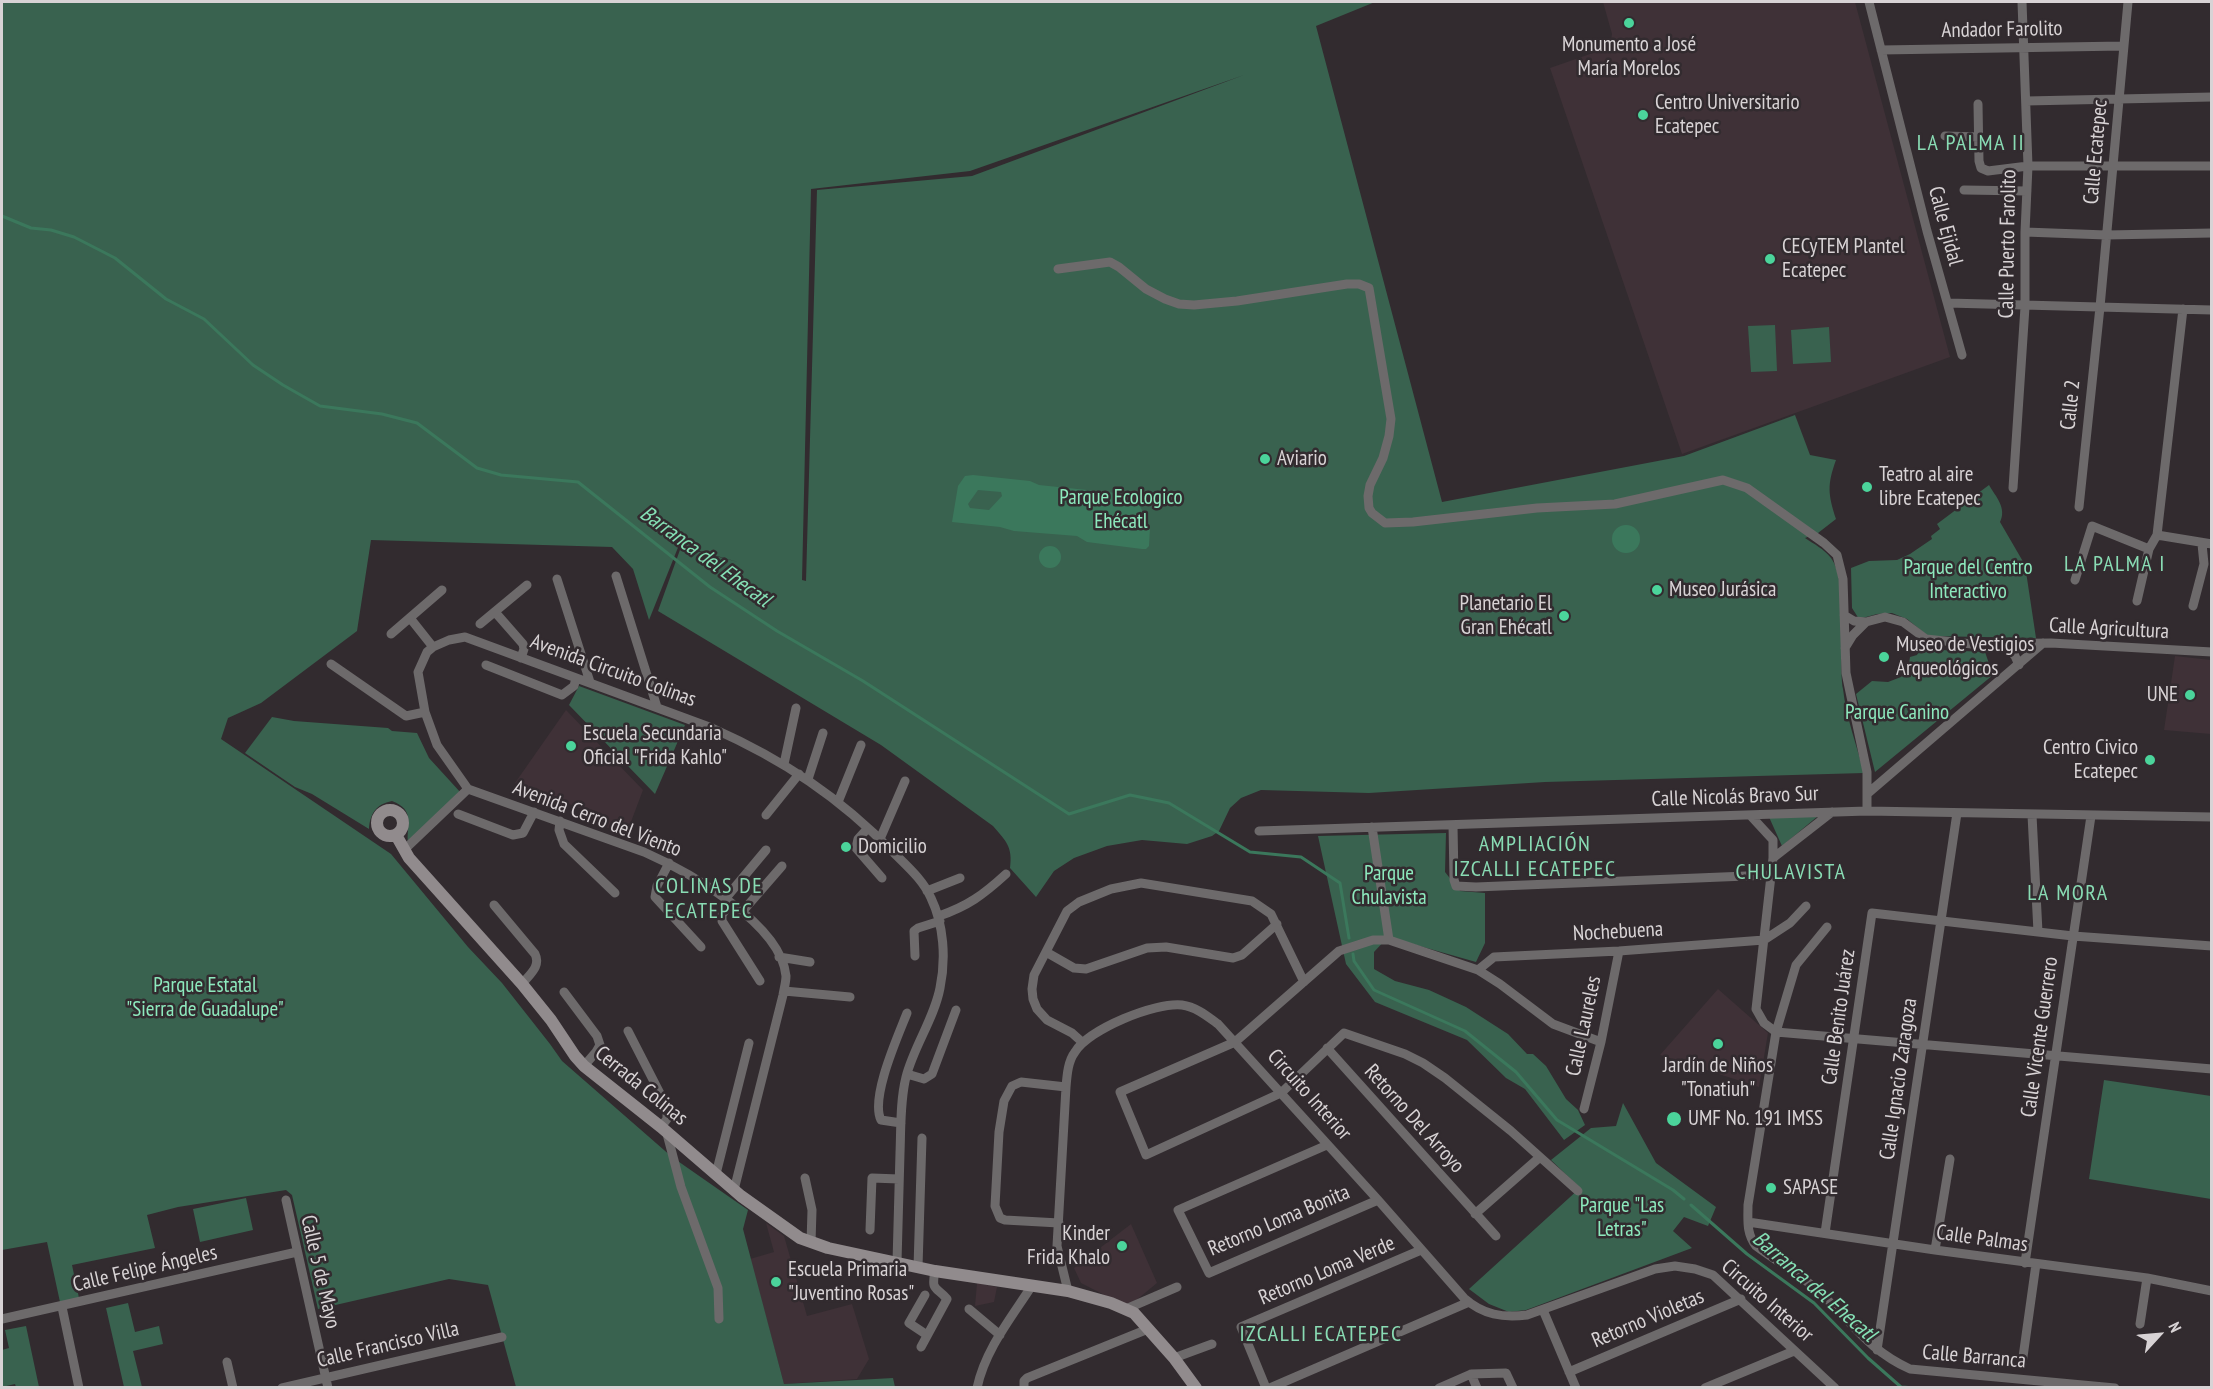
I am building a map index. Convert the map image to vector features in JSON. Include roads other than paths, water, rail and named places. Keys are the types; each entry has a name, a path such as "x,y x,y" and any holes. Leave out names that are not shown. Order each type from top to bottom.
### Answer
{"main road":[{"name":"Cerrada Colinas","path":"396,835 404,850 522,984 551,1020 574,1056 584,1066 664,1129 735,1190 800,1238 811,1243 897,1262"},
{"path":"897,1262 935,1271 1068,1291 1126,1309 1134,1313 1174,1358 1191,1386"}],"street":[{"name":"Calle Ejidal","path":"1869,2 1962,355"},
{"name":"Calle Puerto Farolito","path":"2013,488 2025,307 2028,166 2022,2"},
{"name":"Calle Ecatepec","path":"2100,307 2128,2"},
{"name":"Andador Farolito","path":"1881,50 2123,46"},
{"path":"2026,101 2211,98"},
{"path":"1978,104 1981,168 1988,171 2028,166 2211,166"},
{"path":"1945,136 1978,136"},
{"path":"1964,190 2027,191"},
{"path":"2025,232 2106,235 2211,233"},
{"path":"1059,269 1110,262 1146,289 1179,304 1194,305 1237,301 1347,284 1359,284 1369,288 1391,419 1386,446 1370,485 1368,496 1369,508 1376,518 1385,523 1537,508 1615,504 1724,480 1747,488 1837,555 1843,579 1845,648 1850,698 1867,772 1867,811"},
{"path":"1948,303 2025,307 2211,310"},
{"name":"Calle 2","path":"2079,507 2100,307"},
{"path":"2137,601 2149,549 2157,535 2183,309"},
{"path":"2075,580 2092,526 2149,549"},
{"path":"2157,535 2207,544 2193,606"},
{"path":"616,576 657,707"},
{"path":"557,579 590,682"},
{"path":"480,624 527,585"},
{"path":"391,634 442,590"},
{"path":"495,612 523,644 524,649 520,658"},
{"path":"1844,615 1854,621 1866,622"},
{"path":"404,850 468,789 437,745 425,712 418,672 427,652 433,647 410,618"},
{"name":"Calle Agricultura","path":"1866,622 1885,618 1903,622 1926,639 1972,644 2043,643 2211,652"},
{"path":"1845,648 1853,634 1866,622"},
{"name":"Avenida Circuito Colinas","path":"433,647 449,640 465,637 722,733 784,764 808,779 880,838 919,878 939,919 943,960 940,987 907,1074 902,1101 897,1262"},
{"path":"1867,794 2043,643"},
{"path":"2004,644 2011,650 2019,664"},
{"path":"331,664 406,716 425,712"},
{"path":"486,665 562,695 574,686 576,678"},
{"path":"784,764 796,708"},
{"path":"808,779 823,733"},
{"path":"838,802 861,745"},
{"path":"766,815 799,774"},
{"path":"880,838 905,781"},
{"name":"Avenida Cerro del Viento","path":"468,789 669,863 728,901 766,935 780,957 786,976 735,1190"},
{"name":"Calle Nicolás Bravo Sur","path":"1259,831 1867,811 2211,817"},
{"path":"458,814 513,835 523,833 534,812"},
{"path":"1773,858 1832,812"},
{"name":"Calle Ignacio Zaragoza","path":"1877,1350 1957,813"},
{"path":"1750,815 1773,840 1772,875 1756,1009 1764,1023 1776,1032 2211,1069"},
{"path":"2032,815 2038,932"},
{"name":"Calle Vicente Guerrero","path":"2025,1263 2091,816"},
{"path":"560,821 559,830 564,844 615,893"},
{"path":"1453,825 1456,886 1476,888 1772,875"},
{"path":"1372,827 1389,940"},
{"path":"868,828 858,839 856,848 882,878"},
{"path":"760,981 722,921 722,915 728,901 765,850"},
{"path":"669,863 657,886 655,897 701,947"},
{"path":"742,912 782,866"},
{"path":"915,957 914,931 965,907 985,894 1006,874"},
{"path":"927,891 960,878"},
{"path":"1068,1291 1058,1246 1066,1087 1068,1070 1074,1053 1082,1042 1072,1033 1047,1020 1037,1010 1032,989 1034,975 1067,911 1079,902 1111,888 1141,883 1252,901 1271,914 1304,982"},
{"path":"494,905 538,960 537,966 522,984"},
{"path":"1764,940 1790,923 1806,906"},
{"name":"Calle Benito Juárez","path":"1825,1233 1872,913 1941,922"},
{"path":"1941,922 2073,936 2211,946"},
{"path":"1046,952 1074,968 1086,969 1147,948 1166,947 1233,958 1242,955 1277,924"},
{"path":"1748,1222 1748,1205 1776,1032 1796,965 1827,927"},
{"path":"1235,1042 1339,951 1362,943 1389,940 1478,970 1553,1024 1601,1042"},
{"name":"Nochebuena","path":"1478,970 1494,957 1619,951 1764,940"},
{"name":"Calle Laureles","path":"1584,1109 1601,1042 1619,951"},
{"path":"780,957 810,962"},
{"path":"784,991 850,997"},
{"path":"564,992 597,1036 600,1045 584,1066"},
{"name":"Circuito Interior","path":"1082,1042 1110,1026 1159,1007 1184,1005 1200,1011 1218,1024 1235,1042 1421,1250 1478,1310 1510,1317 1527,1315 1655,1269 1676,1266 1695,1269 1713,1275 1835,1388"},
{"path":"907,1074 924,1079 932,1074 956,1010"},
{"path":"901,1123 881,1120 879,1107 886,1068 907,1013"},
{"path":"628,1031 667,1107 664,1129 681,1187 716,1280 719,1318"},
{"name":"Retorno Del Arroyo","path":"1235,1042 1120,1092 1146,1155 1281,1093 1344,1033 1423,1063 1445,1078 1578,1191"},
{"path":"716,1174 749,1042"},
{"name":"Retorno Del Arroyo","path":"1327,1048 1496,1236"},
{"path":"1059,1224 1005,1220 1000,1218 995,1206 1001,1122 1004,1101 1012,1086 1021,1082 1066,1087"},
{"path":"918,1267 922,1138"},
{"name":"Retorno Loma Bonita","path":"1327,1145 1178,1210 1209,1273 1378,1200"},
{"path":"1475,1214 1540,1157"},
{"path":"1935,1250 1950,1159"},
{"path":"805,1178 812,1210 811,1243"},
{"path":"870,1230 872,1178 899,1179"},
{"name":"Calle 5 de Mayo","path":"286,1200 327,1382"},
{"name":"Calle Palmas","path":"1748,1222 2025,1263 2147,1278 2211,1291"},
{"name":"Calle Barranca","path":"1748,1222 1751,1239 1756,1246 1816,1289 1877,1350 1910,1369 2115,1388"},
{"name":"Retorno Loma Verde","path":"1421,1250 1241,1327 1268,1388 1469,1302"},
{"name":"Calle Felipe Ángeles","path":"2,1319 297,1252"},
{"path":"2022,1364 2036,1264"},
{"path":"921,1347 947,1299 935,1290 933,1285 935,1271"},
{"path":"2140,1323 2147,1278"},
{"path":"977,1388 982,1368 1031,1287"},
{"path":"1126,1309 1177,1287"},
{"path":"925,1294 909,1323 927,1335"},
{"name":"Retorno Violetas","path":"1569,1372 1741,1299"},
{"path":"62,1307 79,1388"},
{"path":"969,1309 1000,1335"},
{"path":"1543,1310 1576,1388"},
{"path":"1024,1388 1024,1381 1027,1378 1148,1329"},
{"name":"Calle Francisco Villa","path":"282,1388 327,1382 502,1337"},
{"path":"1174,1358 1212,1344"},
{"path":"1705,1388 1794,1351"},
{"path":"226,1362 233,1388"},
{"path":"1439,1388 1471,1374 1506,1373 1513,1388"},
{"path":"1471,1374 1477,1388"}],"waterway":[{"name":"Barranca del Ehecatl","path":"2,216 31,228 51,230 74,237 115,258 166,299 204,319 253,365 320,406 382,414 417,423 477,468 501,475 578,482 710,587 777,631 863,681 1069,814 1130,795 1169,803 1250,852 1301,857 1340,883 1349,938"},
{"name":"Barranca del Ehecatl","path":"1353,954 1354,961 1374,990 1465,1031 1516,1072 1557,1120 1673,1190 1684,1199"},
{"name":"Barranca del Ehecatl","path":"1691,1205 1747,1254 1814,1303 1868,1358 1901,1387 1916,1388"}],"place":[{"name":"Monumento a José María Morelos","path":"1629,23"},
{"name":"Centro Universitario Ecatepec","path":"1643,115"},
{"name":"CECyTEM Plantel Ecatepec","path":"1770,259"},
{"name":"Aviario","path":"1265,459"},
{"name":"Teatro al aire libre Ecatepec","path":"1867,487"},
{"name":"Museo Jurásica","path":"1657,590"},
{"name":"Planetario El Gran Ehécatl","path":"1564,616"},
{"name":"Museo de Vestigios Arqueológicos","path":"1884,657"},
{"name":"UNE","path":"2190,695"},
{"name":"Escuela Secundaria Oficial \"Frida Kahlo\"","path":"571,746"},
{"name":"Centro Civico Ecatepec","path":"2150,760"},
{"name":"Domicilio","path":"846,847"},
{"name":"Jardín de Niños \"Tonatiuh\"","path":"1718,1044"},
{"name":"UMF No. 191 IMSS","path":"1674,1119"},
{"name":"SAPASE","path":"1771,1188"},
{"name":"Kinder Frida Khalo","path":"1122,1246"},
{"name":"Escuela Primaria \"Juventino Rosas\"","path":"776,1282"}],"district":[{"name":"LA PALMA II","path":"1971,144"},
{"name":"LA PALMA I","path":"2115,565"},
{"name":"AMPLIACIÓN IZCALLI ECATEPEC","path":"1535,858"},
{"name":"CHULAVISTA","path":"1791,873"},
{"name":"LA MORA","path":"2068,894"},
{"name":"COLINAS DE ECATEPEC","path":"709,900"},
{"name":"IZCALLI ECATEPEC","path":"1321,1335"}],"park label":[{"name":"Parque Ecologico Ehécatl","path":"1121,510"},
{"name":"Parque del Centro Interactivo","path":"1968,580"},
{"name":"Parque Canino","path":"1897,713"},
{"name":"Parque Chulavista","path":"1389,886"},
{"name":"Parque Estatal \"Sierra de Guadalupe\"","path":"205,998"},
{"name":"Parque \"Las Letras\"","path":"1622,1218"}]}
